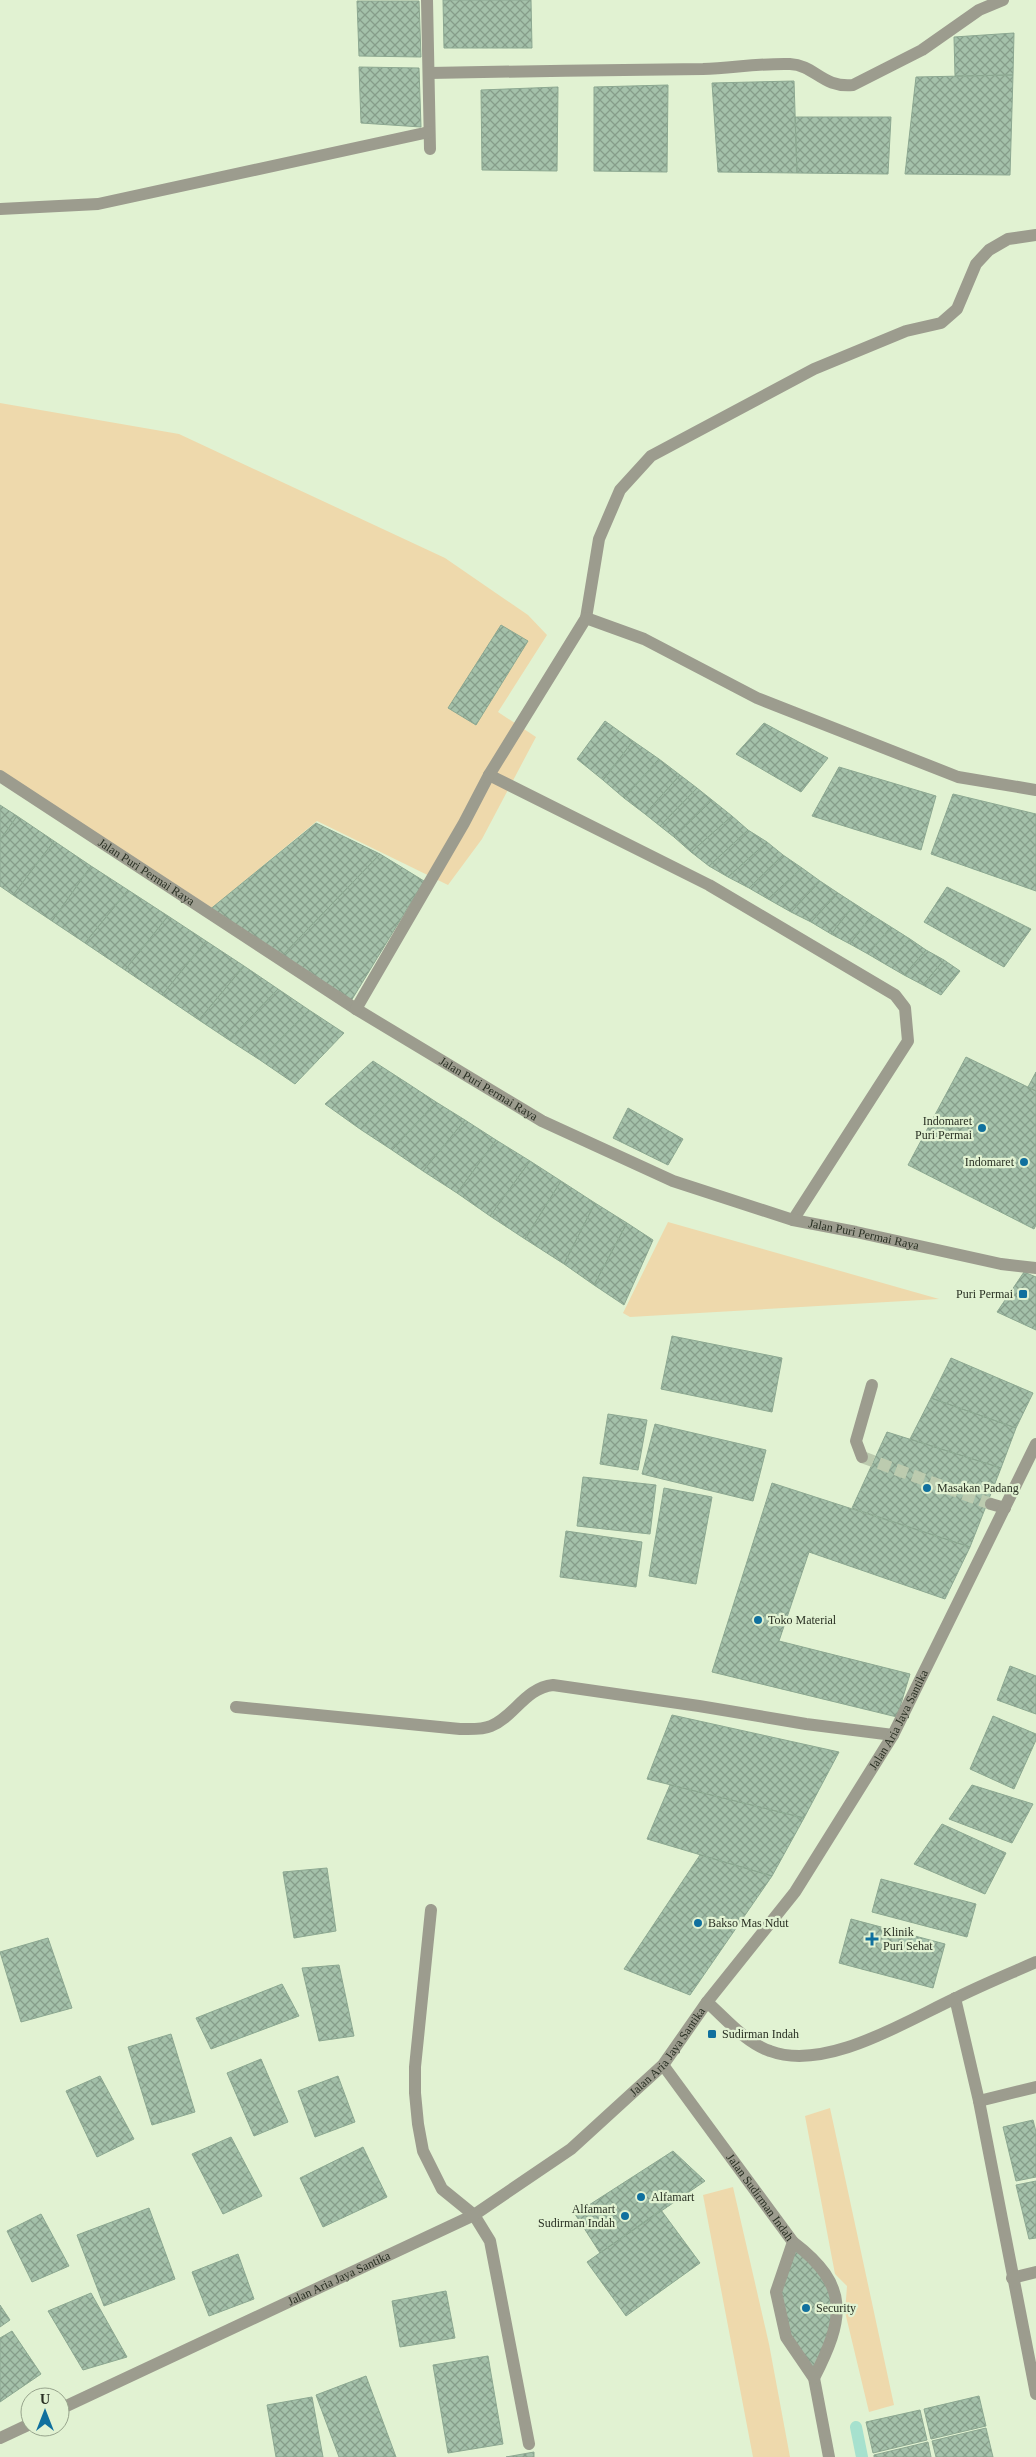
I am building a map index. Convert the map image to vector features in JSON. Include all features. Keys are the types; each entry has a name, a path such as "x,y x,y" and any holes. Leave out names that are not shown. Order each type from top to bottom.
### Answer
{"street":[{"path":"427,0 430,149"},
{"path":"429,73 731,68 793,64 803,67 830,83 841,86 853,85 922,50 979,10 1003,0"},
{"path":"0,209 98,204 429,132"},
{"path":"356,1009 464,823 489,774 586,618 599,539 620,490 651,456 814,369 906,331 941,322 957,309 976,264 989,250 1008,239 1036,236"},
{"path":"586,618 644,639 757,698 958,777 1036,790"},
{"path":"489,774 709,885 895,996 906,1008 908,1041 793,1220"},
{"name":"Jalan Puri Permai Raya","path":"0,776 356,1009 542,1121 673,1181 793,1220 1001,1264 1036,1268"},
{"path":"862,1457 856,1441 872,1385"},
{"name":"Jalan Aria Jaya Santika","path":"70,2404 474,2215 571,2149 663,2065 707,2002 795,1892 893,1735 1036,1444"},
{"path":"991,1504 1005,1508"},
{"path":"236,1707 460,1728 483,1728 498,1722 535,1689 553,1685 806,1724 893,1735"},
{"path":"431,1910 415,2067 418,2124 424,2152 442,2189 474,2215 490,2241 529,2444"},
{"path":"707,2002 751,2040 770,2052 797,2056 830,2052 875,2038 955,1998 1036,1962"},
{"path":"955,1998 978,2102 1036,2394"},
{"name":"Jalan Sudirman Indah","path":"663,2065 793,2242 776,2292 786,2337 814,2378 829,2457"},
{"path":"978,2102 1036,2087"},
{"path":"793,2242 820,2268 833,2285 836,2293 836,2314 831,2345 814,2378"},
{"path":"1012,2278 1036,2272"},
{"path":"0,2438 20,2429"}],"shaded area":[{"path":"0,403 179,434 445,558 528,615 547,635 498,712 536,737 482,839 448,885 317,821 207,912 0,774"},
{"path":"668,1222 939,1299 630,1317 623,1313"},
{"path":"830,2108 894,2405 869,2412 845,2312 847,2286 835,2274 805,2116"},
{"path":"733,2187 769,2344 790,2457 753,2457 703,2195"}],"building":[{"path":"443,0 531,0 532,48 444,48"},
{"path":"357,1 419,1 421,57 359,56"},
{"path":"1014,33 1013,75 955,76 954,37"},
{"path":"359,67 419,68 421,127 361,123"},
{"path":"1013,75 1010,175 905,174 916,77"},
{"path":"794,81 797,173 718,172 712,83"},
{"path":"668,85 667,172 594,171 594,87"},
{"path":"558,87 557,171 482,170 481,90"},
{"path":"795,117 891,117 888,174 797,173"},
{"path":"501,625 528,641 476,725 448,708"},
{"path":"605,721 633,741 603,780 577,759"},
{"path":"764,723 828,758 801,792 736,754"},
{"path":"633,741 659,759 624,798 603,780"},
{"path":"659,759 680,775 645,814 624,798"},
{"path":"839,767 936,796 921,850 812,816"},
{"path":"680,775 697,788 660,826 645,814"},
{"path":"697,788 712,800 674,837 660,826"},
{"path":"953,794 1036,814 1036,891 931,854"},
{"path":"712,800 732,816 691,852 674,837"},
{"path":"0,805 17,816 0,840"},
{"path":"17,816 54,841 13,895 0,886 0,840"},
{"path":"732,816 748,830 709,866 691,852"},
{"path":"316,823 380,854 280,958 208,911"},
{"path":"748,830 767,842 728,877 709,866"},
{"path":"54,841 91,866 52,921 13,895"},
{"path":"767,842 783,855 749,888 728,877"},
{"path":"380,854 424,881 351,1001 280,958"},
{"path":"783,855 802,868 768,899 749,888"},
{"path":"91,866 128,890 85,943 52,921"},
{"path":"802,868 820,881 791,912 768,899"},
{"path":"820,881 838,893 811,922 791,912"},
{"path":"947,887 1031,929 1004,967 924,922"},
{"path":"128,890 168,916 125,970 85,943"},
{"path":"838,893 855,904 831,934 811,922"},
{"path":"855,904 872,915 850,944 831,934"},
{"path":"872,915 891,927 868,954 850,944"},
{"path":"168,916 206,941 162,995 125,970"},
{"path":"891,927 910,939 885,964 868,954"},
{"path":"910,939 926,950 904,975 885,964"},
{"path":"206,941 244,966 199,1020 162,995"},
{"path":"926,950 944,960 923,985 904,975"},
{"path":"944,960 960,971 941,995 923,985"},
{"path":"244,966 278,989 229,1040 199,1020"},
{"path":"278,989 309,1010 260,1060 229,1040"},
{"path":"309,1010 344,1033 295,1084 260,1060"},
{"name":"Indomaret Puri Permai","path":"966,1057 1036,1091 1036,1225 1034,1229 908,1165"},
{"path":"373,1061 407,1083 360,1129 325,1104"},
{"path":"1036,1072 1036,1091 1028,1087"},
{"path":"407,1083 436,1102 392,1150 360,1129"},
{"path":"436,1102 465,1120 423,1171 392,1150"},
{"path":"628,1108 683,1139 668,1165 613,1138"},
{"path":"465,1120 496,1140 457,1193 423,1171"},
{"path":"496,1140 530,1161 490,1216 457,1193"},
{"path":"530,1161 561,1181 525,1239 490,1216"},
{"path":"561,1181 595,1203 564,1264 525,1239"},
{"path":"595,1203 627,1223 594,1285 564,1264"},
{"path":"627,1223 653,1240 624,1305 594,1285"},
{"name":"Puri Permai","path":"1024,1272 1036,1277 1036,1330 997,1312"},
{"path":"672,1336 782,1358 772,1412 661,1389"},
{"path":"951,1358 1033,1393 1016,1428 931,1398"},
{"path":"931,1398 1016,1428 1001,1468 910,1439"},
{"path":"608,1414 647,1420 638,1470 600,1464"},
{"path":"655,1424 766,1450 753,1501 642,1474"},
{"name":"Masakan Padang","path":"887,1432 1001,1468 970,1547 852,1508"},
{"path":"583,1477 656,1485 650,1534 577,1526"},
{"name":"Toko Material","path":"772,1483 970,1547 945,1599 809,1552 779,1641 910,1674 897,1717 712,1672"},
{"path":"664,1488 712,1497 696,1584 649,1576"},
{"path":"566,1531 642,1542 636,1587 560,1577"},
{"path":"1010,1666 1036,1676 1036,1714 997,1700"},
{"path":"672,1715 839,1752 804,1818 647,1779"},
{"path":"993,1716 1036,1734 1036,1740 1014,1789 970,1769"},
{"path":"670,1785 804,1818 772,1876 647,1839"},
{"path":"972,1785 1033,1804 1012,1843 949,1819"},
{"path":"942,1824 1006,1853 985,1894 914,1864"},
{"name":"Bakso Mas Ndut","path":"700,1855 772,1876 690,1995 624,1969"},
{"path":"327,1868 336,1931 294,1938 283,1872"},
{"path":"881,1879 976,1904 967,1937 872,1912"},
{"path":"851,1919 945,1944 933,1988 839,1963"},
{"path":"48,1938 72,2008 21,2022 0,1952"},
{"path":"339,1965 354,2036 319,2041 302,1968"},
{"path":"282,1984 299,2016 211,2049 196,2018"},
{"path":"171,2034 195,2112 152,2125 128,2047"},
{"path":"261,2059 288,2122 254,2136 227,2073"},
{"path":"100,2076 134,2139 97,2157 66,2091"},
{"path":"338,2076 355,2122 315,2137 298,2091"},
{"path":"1033,2120 1036,2132 1036,2177 1016,2181 1003,2127"},
{"path":"231,2137 262,2196 223,2214 192,2154"},
{"path":"363,2147 387,2197 323,2227 300,2178"},
{"name":"Alfamart","path":"673,2151 705,2181 600,2253 575,2214"},
{"path":"1036,2181 1036,2238 1029,2239 1016,2185"},
{"path":"149,2208 175,2279 104,2306 77,2235"},
{"path":"661,2210 700,2263 626,2316 587,2262"},
{"path":"41,2214 69,2266 32,2282 7,2231"},
{"name":"Security","path":"794,2245 834,2288 832,2334 816,2376 787,2337 776,2291"},
{"path":"238,2254 254,2299 209,2316 192,2272"},
{"path":"446,2291 455,2338 400,2347 392,2301"},
{"path":"91,2293 127,2357 83,2370 48,2311"},
{"path":"0,2305 10,2320 0,2327"},
{"path":"12,2331 41,2374 0,2402 0,2338"},
{"path":"488,2356 503,2444 448,2453 433,2365"},
{"path":"366,2376 396,2457 339,2457 316,2395"},
{"path":"979,2396 986,2426 931,2439 924,2409"},
{"path":"312,2397 323,2457 276,2457 267,2405"},
{"path":"920,2410 927,2440 873,2453 866,2422"},
{"path":"986,2428 993,2457 936,2457 932,2441"},
{"path":"928,2442 931,2457 874,2457 874,2455"},
{"path":"534,2452 534,2457 506,2457"}],"waterway":[{"path":"856,2427 862,2457"}],"tunnel":[{"path":"862,1457 991,1504"}],"place":[{"name":"Indomaret Puri Permai","path":"982,1128"},
{"name":"Indomaret","path":"1024,1162"},
{"name":"Puri Permai","path":"1023,1294"},
{"name":"Masakan Padang","path":"927,1488"},
{"name":"Toko Material","path":"758,1620"},
{"name":"Bakso Mas Ndut","path":"698,1923"},
{"name":"Klinik Puri Sehat","path":"872,1939"},
{"name":"Sudirman Indah","path":"712,2034"},
{"name":"Alfamart","path":"641,2197"},
{"name":"Alfamart Sudirman Indah","path":"625,2216"},
{"name":"Security","path":"806,2308"}]}
